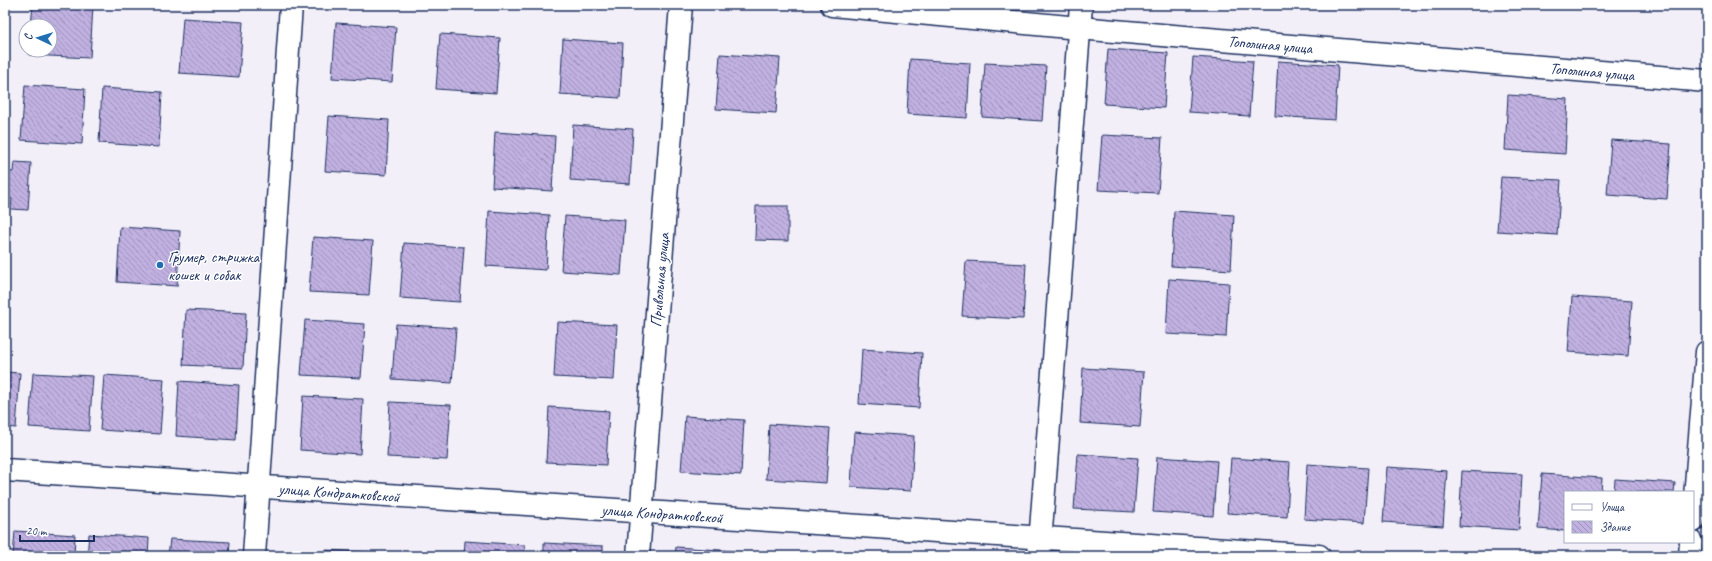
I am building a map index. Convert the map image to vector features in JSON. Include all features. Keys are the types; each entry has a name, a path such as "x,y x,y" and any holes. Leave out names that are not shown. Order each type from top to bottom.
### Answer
{"street":[{"path":"254,556 291,5"},
{"name":"Привольная улица","path":"638,556 640,511 680,5"},
{"name":"Тополиная улица","path":"832,5 1079,28 1707,81"},
{"path":"1039,547 1080,5"},
{"path":"1694,509 1707,352"},
{"name":"улица Кондратковской","path":"5,470 640,511 1039,547 1319,556"},
{"path":"1690,556 1691,543"}],"building":[{"path":"33,5 93,5 90,58 58,56 58,18 32,18"},
{"path":"183,18 243,22 239,77 179,73"},
{"path":"336,23 396,27 392,82 332,78"},
{"path":"440,34 500,38 496,93 436,89"},
{"path":"563,39 623,43 620,98 560,94"},
{"path":"1108,49 1168,53 1164,108 1104,104"},
{"path":"720,54 780,58 776,113 716,109"},
{"path":"1193,57 1253,61 1249,116 1189,112"},
{"path":"910,59 970,63 967,118 907,114"},
{"path":"1278,61 1338,65 1335,120 1275,116"},
{"path":"985,63 1046,66 1042,121 982,117"},
{"path":"25,85 85,89 82,144 21,140"},
{"path":"102,88 162,92 159,147 99,143"},
{"path":"1508,95 1568,99 1565,154 1505,150"},
{"path":"329,116 389,120 386,175 325,171"},
{"path":"573,125 633,129 630,184 570,180"},
{"path":"495,132 555,136 552,191 492,187"},
{"path":"1102,135 1162,138 1158,193 1098,190"},
{"path":"1611,140 1671,144 1667,199 1607,195"},
{"path":"14,162 31,163 28,210 11,209 12,199 5,198 5,171 13,172"},
{"path":"1501,177 1561,180 1557,235 1497,231"},
{"path":"756,206 788,206 788,241 755,240"},
{"path":"489,211 549,215 546,270 486,266"},
{"path":"1174,211 1234,215 1231,270 1171,266"},
{"path":"565,216 625,220 621,275 561,271"},
{"path":"120,227 180,231 177,286 117,282"},
{"path":"313,237 373,241 369,295 309,292"},
{"path":"404,243 464,247 460,302 400,298"},
{"path":"966,261 1026,264 1023,319 962,316"},
{"path":"1169,279 1229,283 1226,337 1166,334"},
{"path":"1572,297 1632,301 1628,356 1568,352"},
{"path":"186,310 246,313 243,368 183,365"},
{"path":"305,320 365,324 361,378 301,375"},
{"path":"557,322 617,325 614,380 554,377"},
{"path":"396,324 456,328 452,383 392,379"},
{"path":"862,349 922,353 919,408 859,404"},
{"path":"1083,368 1144,372 1140,427 1080,423"},
{"path":"5,372 20,373 16,428 5,427"},
{"path":"33,373 93,376 89,431 29,427"},
{"path":"104,375 164,379 160,434 100,430"},
{"path":"179,381 239,385 236,440 176,436"},
{"path":"303,396 363,399 360,454 300,450"},
{"path":"390,402 451,405 447,460 387,457"},
{"path":"549,407 609,411 606,465 546,462"},
{"path":"685,416 744,420 741,475 681,471"},
{"path":"769,424 830,428 826,483 766,479"},
{"path":"854,432 914,436 911,491 851,487"},
{"path":"1078,454 1138,458 1134,512 1074,509"},
{"path":"1157,457 1217,461 1213,516 1153,512"},
{"path":"1231,458 1290,462 1287,517 1227,513"},
{"path":"1307,464 1368,468 1364,523 1304,519"},
{"path":"1387,467 1447,471 1443,526 1383,522"},
{"path":"1462,471 1522,474 1519,530 1459,526"},
{"path":"1542,474 1602,478 1601,491 1564,491 1564,531 1538,529"},
{"path":"1615,479 1675,483 1674,491 1614,491"},
{"path":"15,531 75,535 74,556 13,556"},
{"path":"89,534 149,538 148,556 87,556"},
{"path":"170,539 230,542 229,556 168,556"},
{"path":"465,541 525,545 524,556 464,556"},
{"path":"544,543 603,546 603,556 544,556"},
{"path":"676,547 735,551 735,556 675,556"},
{"path":"324,550 363,552 362,556 324,556"}],"place":[{"name":"Грумер, стрижка кошек и собак","path":"160,265"}]}
